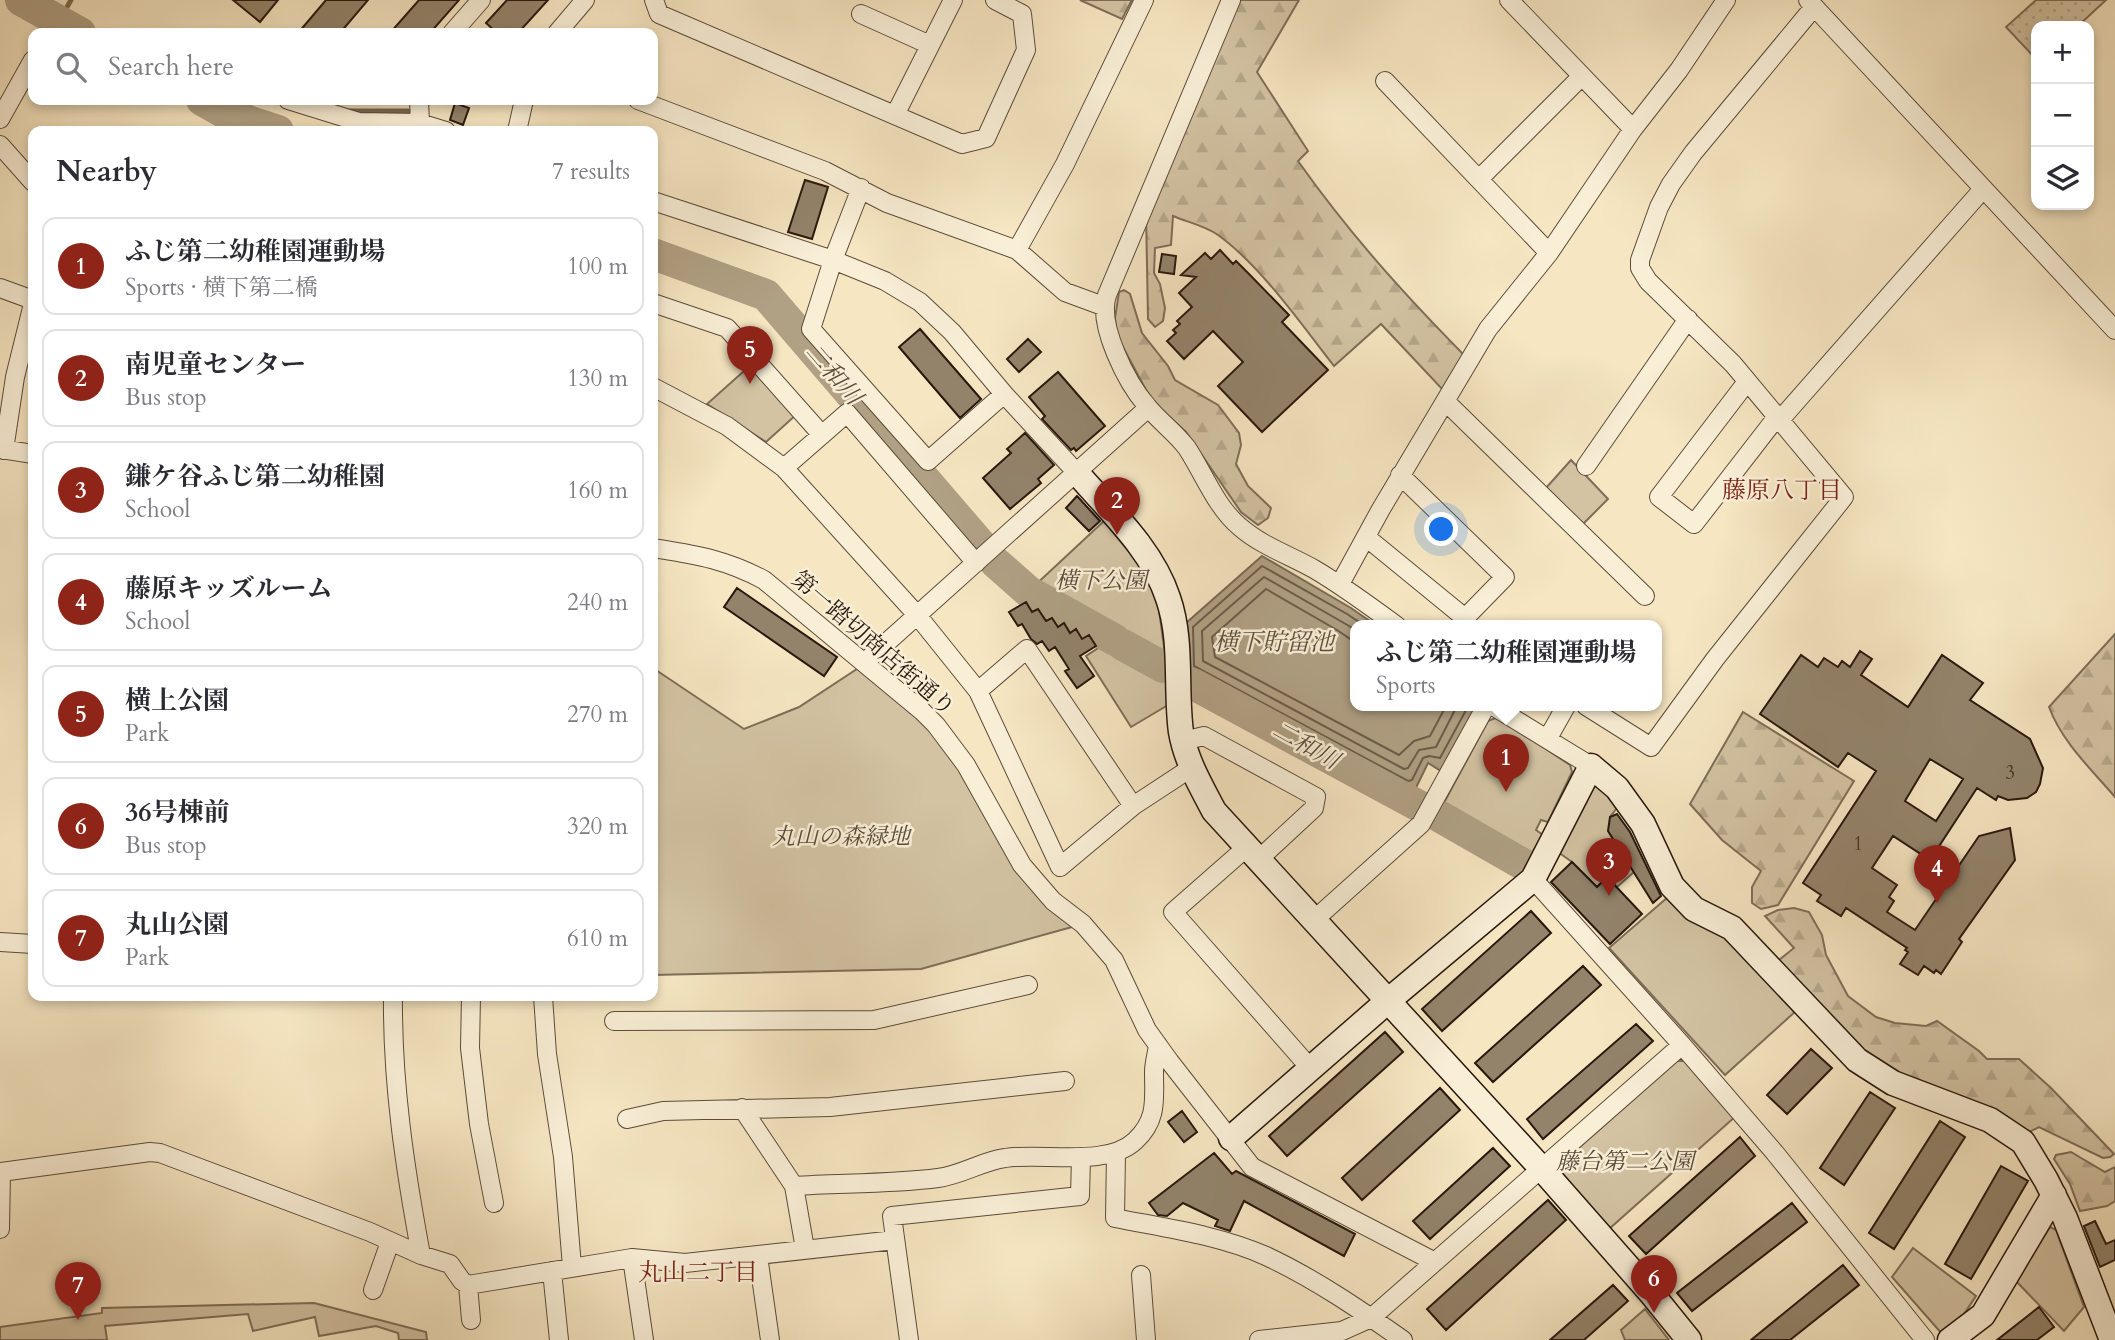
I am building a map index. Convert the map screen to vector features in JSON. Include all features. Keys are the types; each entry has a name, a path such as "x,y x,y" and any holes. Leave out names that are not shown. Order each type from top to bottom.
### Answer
{"street":[{"path":"464,28 481,0"},
{"path":"561,28 585,0"},
{"path":"654,0 659,14 962,144 986,138 1026,50 1022,14 995,0"},
{"path":"895,115 953,0"},
{"path":"1017,250 1065,164 1144,0"},
{"path":"1231,0 1134,226 1103,306 1109,339 1147,408 1174,431 1188,449 1216,497 1238,526 1265,545 1340,584 1389,620"},
{"path":"1509,0 1633,129"},
{"path":"1340,584 1400,475 1488,329 1549,253 1633,129 1679,70 1726,0"},
{"path":"1594,711 1651,747 1715,659 1844,498 1746,383 1733,364 1648,281 1640,268 1640,260 1659,207 1671,184 1811,4 2115,330"},
{"path":"861,14 930,45"},
{"path":"0,119 28,69"},
{"path":"1479,179 1582,76"},
{"path":"1385,81 1549,253"},
{"path":"304,105 359,122 407,126"},
{"path":"419,105 419,126"},
{"path":"518,126 523,105"},
{"path":"651,105 825,171 887,203 1017,250 1065,292 1103,306"},
{"path":"0,145 28,176"},
{"path":"861,188 811,329 928,461 1004,394"},
{"path":"1746,383 1659,497 1694,524 1777,420 1983,189"},
{"path":"658,203 885,281 920,302 952,332 1153,563 1172,611 1183,741 1191,768 1214,811 1542,1169 1689,1340"},
{"path":"0,288 28,300"},
{"path":"658,305 727,328 822,435"},
{"path":"1586,467 1688,319"},
{"path":"28,323 2,450 28,453"},
{"path":"658,390 727,426 784,468 918,615 978,691 1060,867 1133,806 1191,768"},
{"path":"1446,402 1645,596"},
{"path":"865,662 1147,408"},
{"path":"784,468 848,413 984,556"},
{"path":"1366,537 1465,618 1505,577 1400,475"},
{"name":"第一踏切商店街通り","path":"658,549 716,559 764,580 922,711 948,739 966,765 1035,883 1083,924 1114,960 1147,1030 1252,1167 1435,1262"},
{"path":"978,691 1027,649 1133,806"},
{"path":"1314,920 1421,824 1483,711"},
{"path":"1502,711 1591,766 1617,788 1643,824 1672,886 1694,909 1732,928 1857,1060 1870,1070 1916,1093 1990,1119 2023,1142 2054,1195 2112,1340"},
{"path":"1548,738 1563,711"},
{"path":"1183,741 1203,736 1316,797 1314,808 1172,912 1311,1069"},
{"path":"1231,1138 1533,879 1591,766"},
{"path":"1533,879 1682,1045 1823,1210 1925,1340"},
{"path":"0,942 28,944"},
{"path":"614,1021 874,1020 1028,985"},
{"path":"393,1001 393,1049 407,1179 421,1255"},
{"path":"471,1001 470,1048 479,1124 494,1203"},
{"path":"544,1001 547,1054 563,1157 572,1267"},
{"path":"794,1185 939,1178 1004,1158 1081,1157 1116,1153 1135,1142 1147,1127 1156,1098 1154,1069 1158,1045"},
{"path":"1259,1340 1342,1331 1371,1318 1682,1045"},
{"path":"627,1119 663,1111 830,1107 1065,1082"},
{"path":"742,1108 794,1185 804,1249"},
{"path":"1,1172 150,1152 160,1153 450,1264 468,1285 632,1258 685,1263 895,1240"},
{"path":"1116,1153 1115,1218 1181,1231 1264,1255 1320,1284 1403,1340"},
{"path":"909,1340 892,1216 1080,1196 1081,1157"},
{"path":"0,1159 0,1229"},
{"path":"1950,1340 1983,1315 2054,1195"},
{"path":"373,1290 390,1242"},
{"path":"758,1256 770,1340"},
{"path":"632,1258 644,1340"},
{"path":"552,1271 559,1340"},
{"path":"1141,1275 1146,1340"},
{"path":"468,1285 471,1320"}],"green space":[{"path":"1080,0 1132,0 1122,19"},
{"path":"1239,0 1299,0 1257,72 1308,151 1298,161 1317,187 1377,261 1464,355 1442,389 1381,324 1334,366 1280,296 1234,248 1213,232 1173,216 1171,245 1155,248 1154,273 1160,284 1165,308 1163,321 1155,327 1148,319 1146,213"},
{"path":"2036,0 2106,0 2083,21 2031,21 2031,54 2006,27"},
{"path":"1124,290 1130,294 1142,333 1168,366 1175,380 1218,405 1239,433 1241,445 1236,464 1248,486 1271,508 1268,518 1258,525 1241,512 1186,432 1152,401 1117,336 1115,318 1119,292"},
{"path":"753,363 797,414 766,442 707,404"},
{"path":"1571,460 1608,499 1583,524 1546,488"},
{"name":"横下公園","path":"1104,521 1143,569 1158,603 1166,661 1031,589"},
{"path":"2115,634 2115,797 2069,743 2049,707"},
{"name":"横下公園","path":"1106,643 1166,676 1168,705 1131,727 1086,656"},
{"name":"丸山の森緑地","path":"860,667 917,714 943,744 1049,907 1072,927 921,969 658,975 658,671 744,729 799,707"},
{"path":"1743,712 1854,781 1778,905 1761,909 1752,903 1752,887 1761,871 1722,840 1690,804"},
{"path":"1498,717 1570,765 1572,772 1548,822 1541,820 1536,830 1543,835 1528,860 1439,812 1488,721"},
{"path":"1593,781 1620,804 1610,817 1634,872 1617,887 1607,877 1597,887 1558,852"},
{"path":"1668,897 1730,934 1797,1010 1725,1075 1609,948"},
{"path":"1794,908 1809,912 1822,935 1826,955 1848,996 1876,1017 1895,1023 1926,1026 1937,1021 1987,1059 2019,1059 2051,1088 2114,1154 2103,1158 2039,1127 2023,1135 1919,1084 1861,1051 1779,960 1794,948 1765,916 1778,910"},
{"name":"藤台第二公園","path":"1677,1061 1686,1061 1736,1116 1609,1229 1557,1175 1557,1167"},
{"path":"2071,1152 2105,1172 2115,1167 2115,1201 2107,1206 2080,1211 2070,1184 2054,1159 2056,1155"},
{"path":"2050,1227 2056,1230 2084,1307 2064,1331 2016,1281"},
{"path":"1913,1248 1976,1296 1962,1317 1943,1335 1892,1277"},
{"path":"314,1303 426,1332 427,1340 399,1340 398,1333 376,1326 319,1336 315,1317 253,1331 248,1314 105,1326 107,1340 0,1340 0,1327 102,1313 102,1308"},
{"path":"1645,1309 1669,1340 1625,1340 1621,1330"}],"water":[{"name":"横下貯留池","path":"1262,556 1368,620 1350,620 1350,711 1474,711 1441,771 1428,763 1414,792 1188,672 1185,624"}],"building":[{"path":"233,0 278,0 260,22"},
{"path":"326,0 368,0 344,28 302,28"},
{"path":"419,0 459,0 434,28 394,28"},
{"path":"507,0 548,0 523,28 492,28 486,23"},
{"path":"454,105 469,108 463,125 450,120"},
{"path":"805,180 828,187 812,239 788,232"},
{"path":"1220,250 1233,264 1236,261 1289,315 1282,322 1328,370 1262,432 1218,386 1243,362 1213,331 1184,359 1167,341 1176,333 1173,330 1180,324 1177,321 1192,307 1179,293 1196,277 1181,275 1205,253 1211,259"},
{"path":"1162,254 1176,256 1174,274 1159,272"},
{"path":"920,329 981,399 960,418 899,347"},
{"path":"1028,339 1041,352 1019,372 1007,359"},
{"path":"1058,372 1105,426 1076,451 1074,448 1071,450 1042,419 1045,416 1029,397"},
{"path":"1025,433 1054,465 1038,479 1041,483 1010,509 983,478 1011,453 1007,449"},
{"path":"1077,496 1100,521 1089,531 1066,508"},
{"path":"737,588 837,657 824,676 724,607"},
{"path":"1026,602 1032,612 1038,609 1046,621 1052,618 1058,627 1064,623 1070,633 1076,629 1082,639 1089,635 1096,646 1080,656 1094,676 1077,688 1065,671 1069,669 1055,647 1049,651 1042,641 1037,644 1031,639 1022,624 1018,626 1009,612"},
{"path":"1860,651 1872,659 1861,675 1908,707 1942,655 1983,683 1970,700 2030,739 2043,768 2036,792 2027,798 2008,800 1998,796 1996,800 1977,788 1930,860 1893,836 1872,868 1897,885 1889,897 1894,901 1887,912 1915,930 1979,836 2010,828 2015,860 1959,939 1962,942 1941,974 1924,966 1918,975 1900,964 1908,952 1905,950 1907,948 1846,908 1841,916 1817,901 1821,895 1803,883 1876,771 1848,753 1838,767 1760,714 1801,655 1818,667 1824,658 1838,667 1842,661 1850,667","holes":["1930,759 1963,779 1936,821 1905,801"]},
{"path":"1617,814 1630,832 1661,896 1653,903 1608,831 1610,817"},
{"path":"1572,862 1597,887 1607,877 1642,914 1610,944 1551,882"},
{"path":"1531,911 1551,933 1442,1031 1422,1009"},
{"path":"1583,966 1601,985 1493,1082 1475,1063"},
{"path":"1636,1024 1653,1041 1543,1139 1527,1119"},
{"path":"1385,1032 1403,1052 1287,1156 1269,1136"},
{"path":"1811,1049 1832,1068 1787,1114 1767,1095"},
{"path":"1440,1088 1460,1110 1362,1200 1342,1178"},
{"path":"1870,1092 1895,1108 1844,1185 1820,1168"},
{"path":"1182,1111 1197,1132 1184,1142 1168,1122"},
{"path":"1940,1121 1965,1137 1894,1249 1869,1233"},
{"path":"1740,1137 1755,1156 1646,1254 1629,1236"},
{"path":"1493,1148 1510,1166 1430,1239 1413,1221"},
{"path":"1214,1153 1232,1174 1236,1171 1355,1234 1344,1256 1244,1201 1230,1231 1215,1226 1218,1220 1183,1203 1167,1216 1158,1215 1149,1203"},
{"path":"2001,1166 2028,1181 1971,1279 1945,1264"},
{"path":"1548,1200 1566,1220 1446,1330 1427,1309"},
{"path":"1792,1203 1807,1222 1692,1311 1677,1293"},
{"path":"2095,1221 2106,1244 2115,1240 2115,1260 2100,1267 2084,1226"},
{"path":"1843,1265 1859,1285 1790,1340 1751,1340"},
{"path":"1613,1285 1628,1301 1584,1340 1550,1340"},
{"path":"2039,1307 2054,1327 2037,1340 1997,1340"}],"waterway":[{"name":"二和川","path":"21,0 71,28"},
{"path":"59,21 71,0"},
{"name":"二和川","path":"211,105 227,114 263,126"},
{"path":"348,111 408,111"},
{"name":"二和川","path":"658,256 766,295 980,544"},
{"name":"二和川","path":"996,563 1029,592 1115,640"},
{"name":"二和川","path":"1123,645 1163,667"},
{"name":"二和川","path":"1193,684 1419,806"},
{"name":"二和川","path":"1439,816 1521,863"}],"place":[{"name":"横上公園","path":"750,384"},
{"name":"南児童センター","path":"1117,535"},
{"name":"ふじ第二幼稚園運動場","path":"1506,792"},
{"name":"鎌ケ谷ふじ第二幼稚園","path":"1609,896"},
{"name":"藤原キッズルーム","path":"1937,903"},
{"name":"36号棟前","path":"1654,1313"},
{"name":"丸山公園","path":"78,1320"}],"district":[{"name":"藤原八丁目","path":"1782,490"},
{"name":"丸山二丁目","path":"698,1272"}]}
